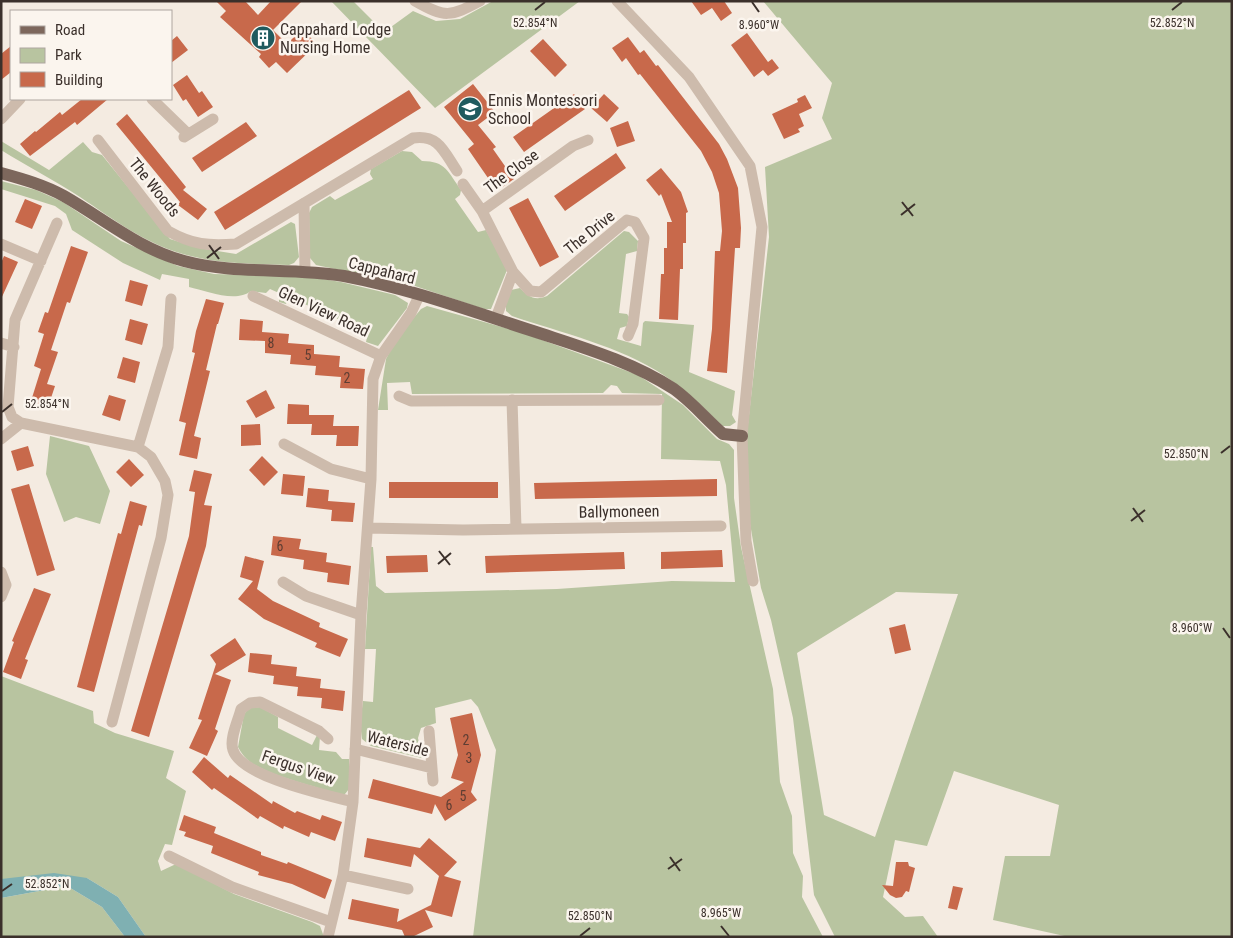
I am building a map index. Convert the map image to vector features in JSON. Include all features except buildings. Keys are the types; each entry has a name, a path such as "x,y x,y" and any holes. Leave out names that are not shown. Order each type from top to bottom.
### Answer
{"main road":[{"name":"Cappahard","path":"1,173 47,188 129,238 150,249 184,261 238,269 305,271 344,276 496,318 623,362 674,390 697,408 723,434 742,436"}],"street":[{"path":"415,1 435,13 455,14 480,1"},
{"path":"617,1 689,77 750,166 762,227 742,436 746,540 753,581"},
{"path":"1,119 19,100"},
{"path":"153,100 186,135 213,119"},
{"name":"The Woods","path":"98,140 168,230 184,240 209,246 236,244 413,138 426,136 437,142 457,171"},
{"name":"The Close","path":"463,184 482,212 573,146 588,140"},
{"path":"304,203 305,271"},
{"path":"482,212 513,272 496,318"},
{"name":"The Drive","path":"513,272 530,291 541,292 621,225 628,220 635,222 644,238 633,324 628,336"},
{"path":"57,223 15,320 8,407 12,417 21,423 109,439 138,447 151,457 165,481 168,495 161,538 112,722"},
{"path":"1,244 41,261"},
{"name":"Glen View Road","path":"253,296 381,356"},
{"path":"328,937 343,875 353,802 361,615 371,479 374,379 381,356 411,313 419,296"},
{"path":"138,447 168,348 171,299"},
{"path":"1,342 14,347"},
{"path":"398,396 411,401 659,400"},
{"path":"512,400 516,528"},
{"path":"1,439 21,423"},
{"path":"284,444 331,468 371,479"},
{"name":"Ballymoneen","path":"368,528 721,526"},
{"path":"1,572 6,585 1,597"},
{"path":"283,582 306,596 361,615"},
{"name":"Fergus View","path":"328,739 319,731 260,702 250,703 241,710 232,749 237,760 259,773 353,802"},
{"name":"Waterside","path":"429,732 433,781"},
{"name":"Waterside","path":"355,749 432,768"},
{"path":"170,856 232,887 331,922"},
{"path":"343,875 408,889"}],"green space":[{"path":"331,1 353,1 384,32 413,11 436,21 460,19 493,1 580,1 435,108"},
{"path":"763,1 1232,1 1232,937 1069,937 993,920 1005,856 1050,856 1059,805 954,771 927,846 895,840 883,897 905,917 923,916 938,937 835,937 814,895 793,718 771,620 761,588 745,494 744,460 769,237 765,167 832,139 822,118 832,83","holes":["896,592 958,594 875,837 824,815 797,653"]},
{"path":"1,141 49,170 83,142 92,152 102,155 170,239 199,248 236,254 291,222 295,224 299,257 294,263 289,265 222,262 183,254 155,244 129,230 70,191 1,150"},
{"path":"402,151 412,152 422,161 436,163 446,169 461,190 460,195 455,199 478,232 486,230 507,270 491,309 484,309 412,285 316,265 310,258 309,213 312,207 330,196 335,200 373,179 370,174 371,169"},
{"path":"1,181 36,190 63,202 121,241 178,266 214,274 310,277 341,282 395,295 408,303 407,308 378,346 366,342 368,333 329,315 327,319 308,310 309,306 288,297 286,304 279,302 279,293 270,289 266,293 251,291 237,296 229,296 189,287 189,279 162,274 160,280 123,263 72,230 66,214 55,206 1,189"},
{"path":"624,231 629,232 638,241 637,251 626,254 619,313 627,314 629,317 627,326 620,328 617,339 641,346 643,323 645,321 694,325 689,372 735,391 732,415 736,422 730,426 722,426 688,393 665,376 629,356 512,316 506,311 506,304 511,290 520,288 529,296 535,298 547,296"},
{"path":"427,306 523,333 638,375 683,405 717,439 729,444 734,450 734,498 741,547 773,689 780,782 792,816 793,853 803,876 802,897 823,937 473,937 496,750 478,707 471,699 435,708 436,723 421,728 418,738 422,758 371,746 362,739 360,723 363,701 373,702 376,649 365,649 371,547 373,547 376,586 385,593 557,589 672,581 735,582 726,485 720,461 661,459 662,394 622,393 617,386 611,385 603,393 412,394 410,382 387,383 388,410 378,410 386,359 396,339 421,309"},
{"path":"50,436 89,446 110,491 100,524 76,517 64,522 46,474"},
{"path":"1,676 93,711 94,723 115,733 174,751 166,778 186,791 172,845 165,844 158,861 161,871 176,864 234,894 312,922 320,926 324,937 146,937 118,897 87,878 1,879"},
{"path":"260,707 278,717 278,728 312,745 317,735 320,736 319,750 336,752 342,759 349,759 349,789 345,794 338,794 280,776 246,759 238,747 244,714 249,708"},
{"path":"67,886 102,907 125,937 1,937 1,898"}],"water":[{"path":"54,873 87,878 118,897 146,937 125,937 102,907 67,886 1,898 1,879"}],"place":[{"name":"Cappahard Lodge Nursing Home","path":"263,38"},
{"name":"Ennis Montessori School","path":"470,109"}]}
